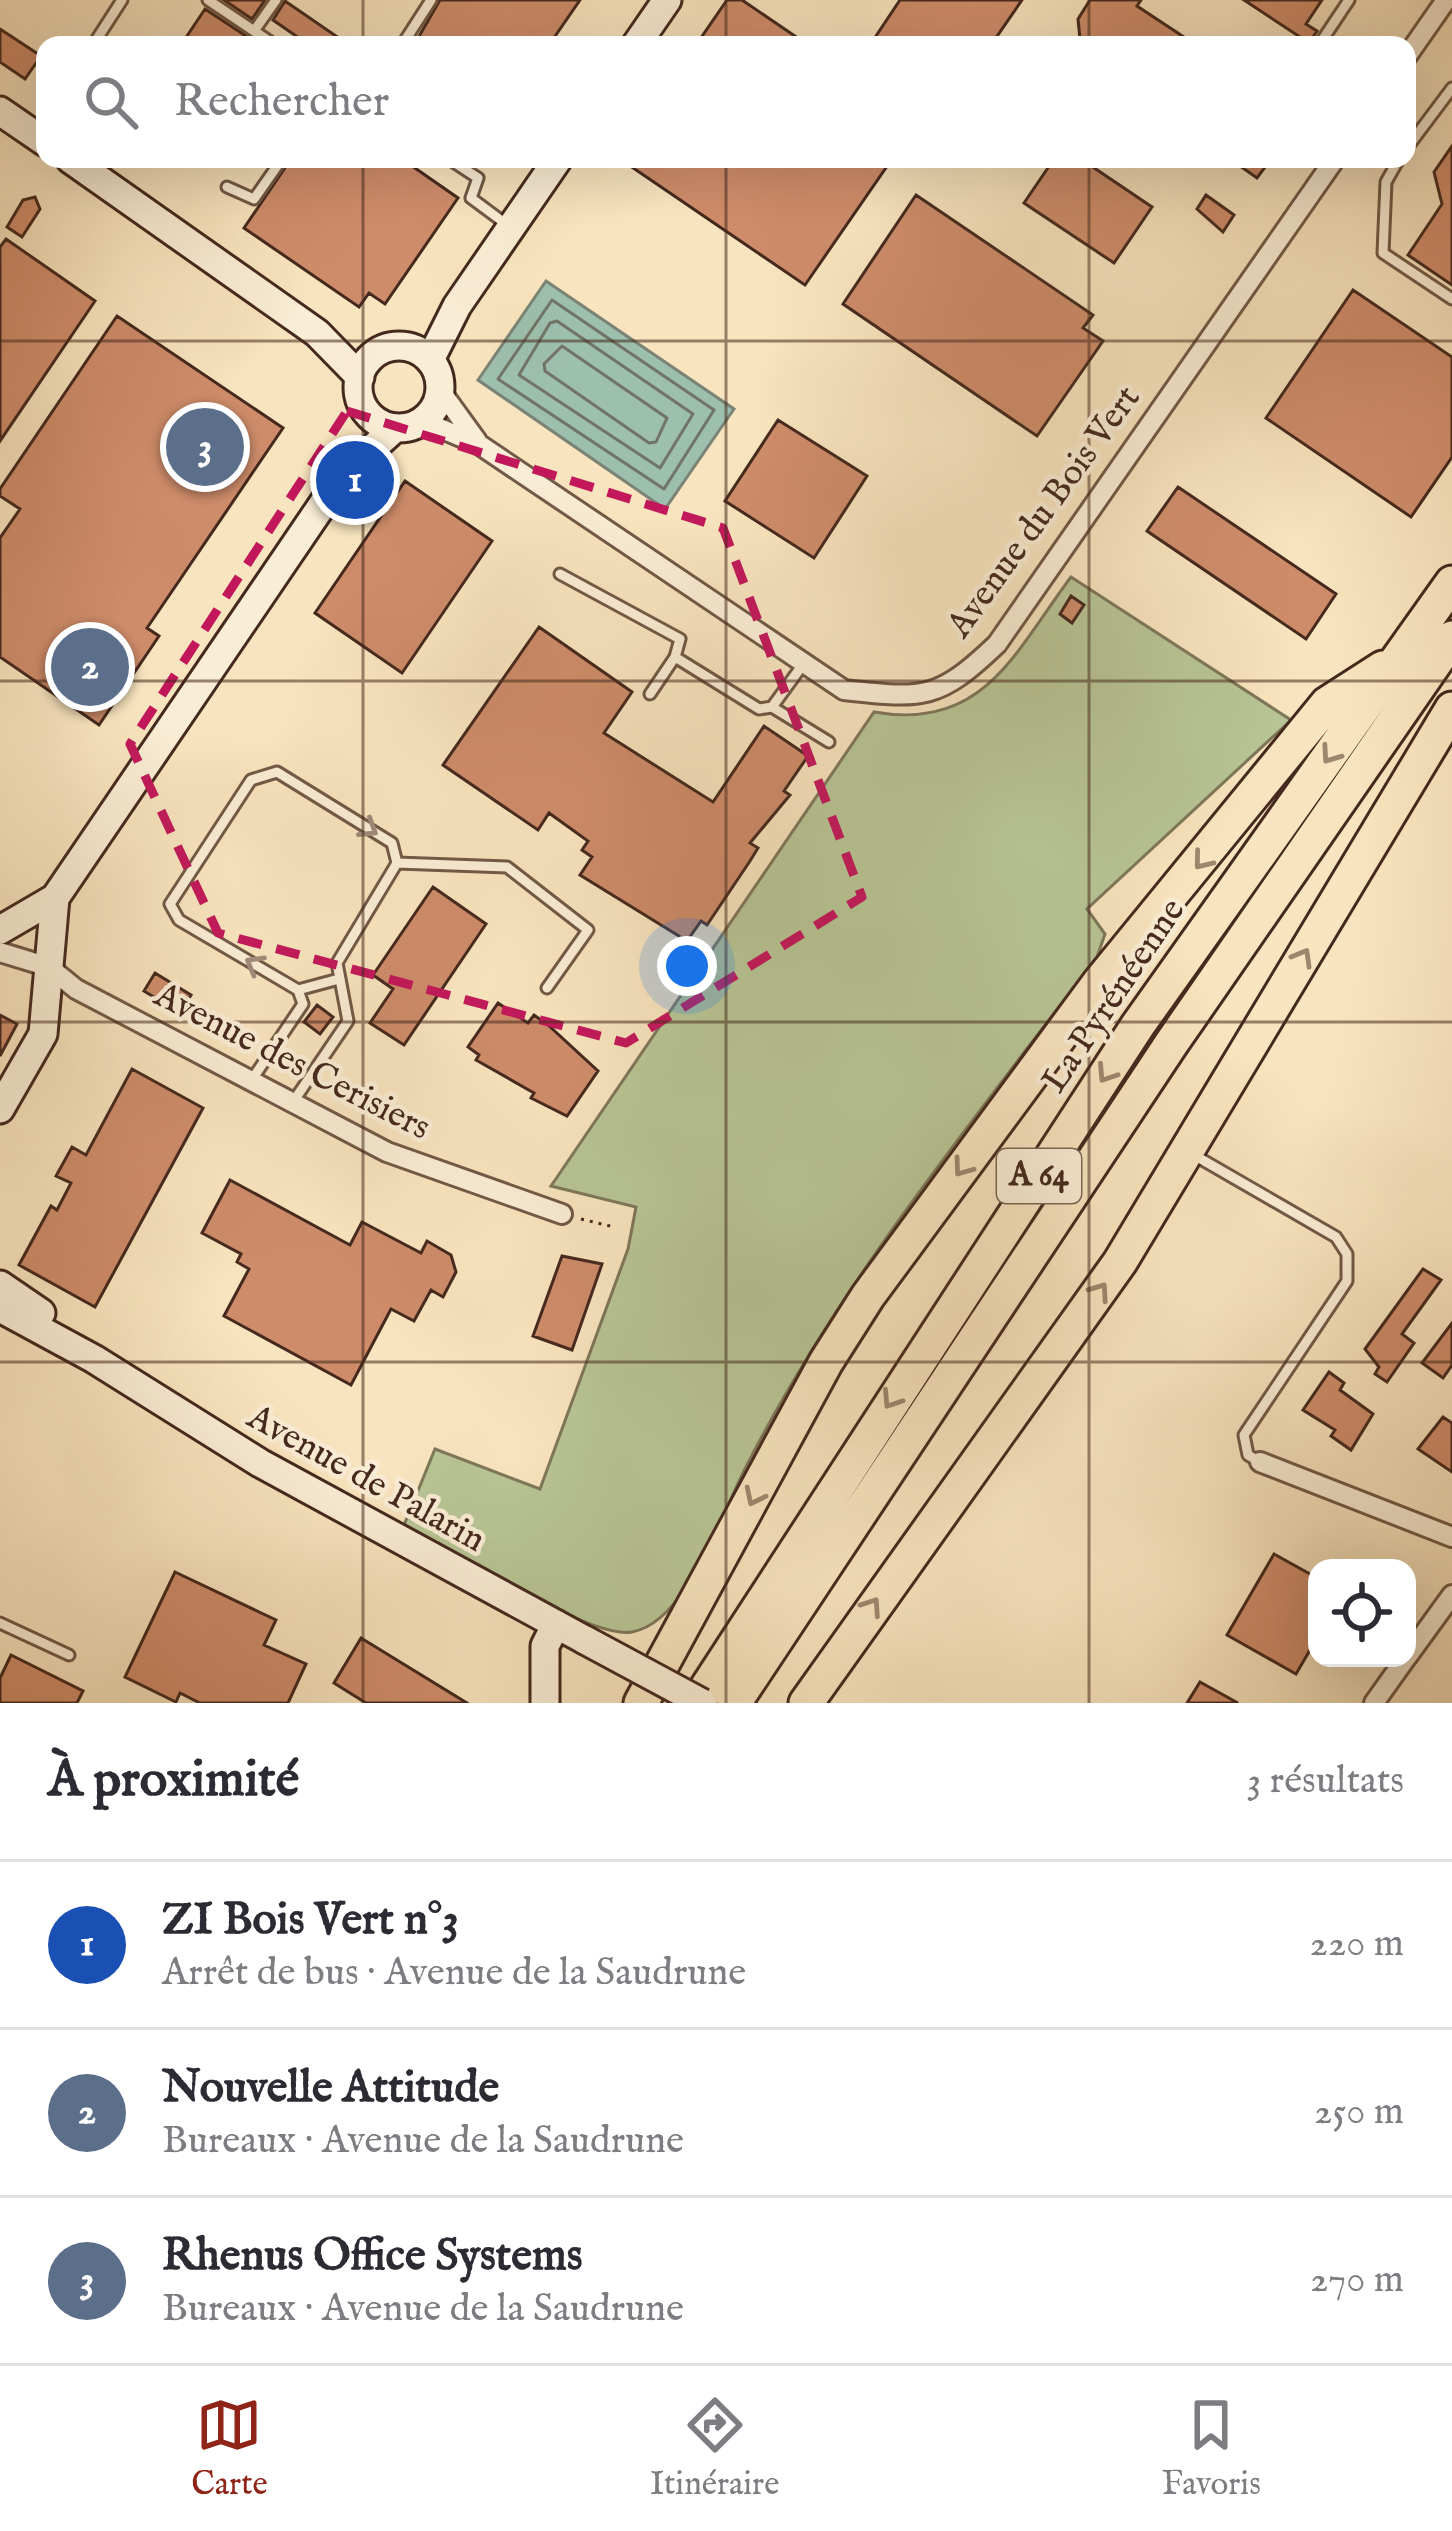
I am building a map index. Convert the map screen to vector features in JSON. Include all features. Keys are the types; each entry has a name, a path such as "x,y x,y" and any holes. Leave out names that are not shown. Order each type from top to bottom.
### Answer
{"highway":[{"name":"La Pyrénéenne","path":"699,1703 1126,1044 1452,584"},
{"name":"La Pyrénéenne","path":"734,1703 1171,1044 1452,638"},
{"path":"641,1703 715,1576 806,1398 868,1296 1099,983 1327,704 1397,659"},
{"path":"806,1703 1064,1343 1189,1152 1452,709"}],"street":[{"path":"642,36 667,0"},
{"path":"1416,43 1446,0"},
{"path":"0,111 36,130"},
{"path":"83,168 317,333 359,376 362,405 347,469"},
{"path":"0,930 56,898 347,469 395,428 423,421 440,390 430,360 458,306 552,168"},
{"name":"Avenue du Bois Vert","path":"423,421 480,445 844,690 904,697 952,686 997,644 1324,168"},
{"path":"359,376 458,306"},
{"path":"317,333 430,360"},
{"name":"Avenue du Bois Vert","path":"440,390 480,445"},
{"path":"362,405 371,417 395,428"},
{"path":"0,1108 43,1034 56,898"},
{"name":"Avenue des Cerisiers","path":"0,952 49,967 76,988 386,1152 562,1214"},
{"path":"0,1285 94,1359"},
{"name":"Avenue de Palarin","path":"0,1308 94,1359 260,1463 699,1703"},
{"path":"1260,1462 1452,1537"},
{"path":"1416,1645 1452,1595"},
{"path":"545,1703 545,1646 556,1624"},
{"path":"1374,1703 1400,1667"}],"lane":[{"path":"99,36 122,0"},
{"path":"208,0 262,36"},
{"path":"254,31 276,0"},
{"path":"408,36 430,0"},
{"path":"1325,36 1349,0"},
{"path":"1416,136 1452,88"},
{"path":"227,187 254,199 276,168"},
{"path":"463,168 478,178 471,198 478,207 511,227"},
{"path":"1394,168 1386,182 1383,253 1452,299"},
{"path":"560,574 680,639 675,657 650,694"},
{"path":"675,657 759,709 772,707 830,742"},
{"path":"772,707 804,663"},
{"path":"251,1081 303,1004 298,990 179,920 170,904 251,780 278,772 392,843 398,863 337,963 348,1021 292,1102"},
{"path":"398,863 507,867 553,900 588,930 547,988"},
{"path":"298,990 339,979"},
{"path":"1189,1152 1336,1237 1350,1268 1347,1281 1244,1436 1248,1455 1260,1462"},
{"path":"0,1623 69,1655"}],"path":[{"path":"562,1214 614,1227"}],"highlighted area":[{"path":"347,411 723,528 862,897 626,1043 218,933 130,744"}],"shaded area":[{"path":"1071,577 1291,720 1087,909 1105,934 1097,957 911,1204 824,1331 747,1465 687,1587 652,1624 632,1632 612,1631 553,1608 404,1525 435,1449 540,1489 628,1249 636,1207 551,1186 874,712 912,715 943,710 970,698 1013,658"}],"water":[{"path":"546,281 734,409 665,509 478,380"}],"building":[{"path":"224,0 265,0 252,19"},
{"path":"440,0 580,0 555,36 419,36"},
{"path":"727,0 742,0 795,36 702,36"},
{"path":"900,0 1022,0 997,36 876,36"},
{"path":"1090,0 1141,0 1137,6 1182,36 1080,36 1078,19"},
{"path":"1244,0 1322,0 1306,24 1317,31 1314,36 1298,36"},
{"path":"285,1 336,36 296,36 273,20"},
{"path":"205,9 246,36 187,36"},
{"path":"0,29 36,53 36,63 25,79 0,62"},
{"path":"1452,146 1452,285 1408,255 1442,204 1434,172"},
{"path":"285,168 415,168 458,198 385,304 369,293 359,307 244,228"},
{"path":"633,168 886,168 805,285"},
{"path":"1048,168 1094,168 1152,207 1114,263 1024,203"},
{"path":"1243,168 1264,168 1257,178"},
{"path":"916,195 1093,315 1083,328 1103,341 1037,436 843,304"},
{"path":"1206,195 1234,215 1223,232 1197,209"},
{"path":"35,197 40,209 22,237 7,227 23,200"},
{"path":"6,239 95,301 0,441 0,247"},
{"path":"1353,290 1452,357 1452,457 1411,517 1266,418"},
{"path":"117,316 283,428 147,628 159,636 99,725 0,657 0,538 20,509 0,496 0,489"},
{"path":"778,420 867,476 814,558 725,501"},
{"path":"405,481 492,541 402,673 315,613"},
{"path":"1178,487 1336,594 1306,639 1147,531"},
{"path":"1071,596 1084,605 1072,623 1060,614"},
{"path":"539,627 632,692 604,733 713,802 764,726 808,756 784,791 790,795 750,843 758,848 750,861 707,925 701,921 687,941 580,875 592,857 582,850 588,841 549,813 538,830 443,765"},
{"path":"433,887 486,924 404,1045 370,1023 393,989 373,975"},
{"path":"155,973 191,995 180,1013 144,991"},
{"path":"498,1003 528,1023 534,1015 598,1071 567,1116 476,1060 479,1055 468,1047"},
{"path":"317,1005 333,1017 320,1034 304,1022"},
{"path":"0,1015 17,1024 0,1056"},
{"path":"132,1069 203,1108 95,1307 19,1265 51,1206 57,1210 71,1183 56,1176 72,1147 86,1155"},
{"path":"230,1180 350,1245 362,1222 421,1253 427,1241 451,1255 456,1272 443,1297 431,1290 414,1321 391,1309 351,1385 224,1316 249,1269 237,1262 241,1254 202,1233"},
{"path":"562,1256 602,1264 572,1350 533,1336"},
{"path":"1423,1269 1441,1280 1402,1334 1414,1343 1387,1382 1375,1374 1379,1367 1365,1349"},
{"path":"1452,1323 1452,1365 1443,1378 1422,1363"},
{"path":"1329,1372 1344,1383 1340,1390 1373,1414 1351,1450 1331,1436 1335,1430 1303,1410"},
{"path":"1443,1417 1452,1423 1452,1472 1418,1449"},
{"path":"1274,1554 1308,1573 1308,1653 1296,1674 1227,1635"},
{"path":"175,1572 276,1620 264,1645 306,1664 288,1703 200,1703 180,1693 176,1702 125,1677"},
{"path":"361,1638 467,1703 366,1703 334,1683"},
{"path":"11,1655 83,1691 77,1703 0,1703 0,1678"},
{"path":"1200,1682 1238,1703 1187,1703"}],"place":[{"name":"Rhenus Office Systems","path":"205,447"},
{"name":"ZI Bois Vert n°3","path":"355,480"},
{"name":"Nouvelle Attitude","path":"90,667"}]}
